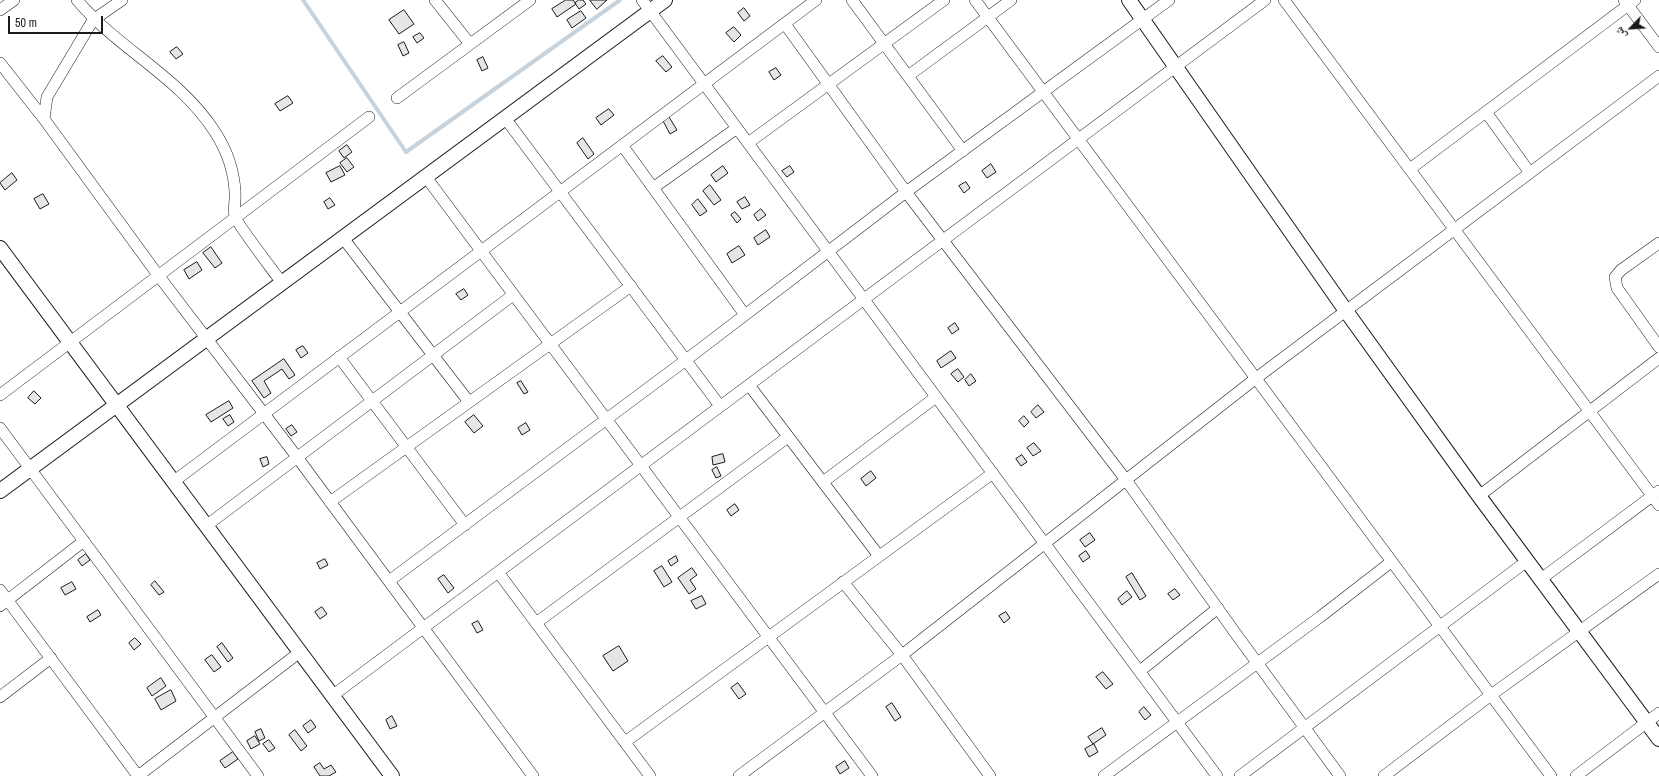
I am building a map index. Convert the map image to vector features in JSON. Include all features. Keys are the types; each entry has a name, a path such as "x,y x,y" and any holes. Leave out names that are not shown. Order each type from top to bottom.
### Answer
{"street":[{"path":"0,10 14,0"},
{"path":"77,0 93,20 158,71 181,92 192,103 215,132 229,162 234,177 236,193 234,217 282,283"},
{"path":"44,119 47,96 93,20 122,0"},
{"path":"435,0 470,44"},
{"path":"397,98 530,0"},
{"path":"0,491 505,118 646,5 665,0"},
{"path":"173,482 816,0"},
{"path":"852,0 963,151"},
{"path":"748,143 828,83 944,0"},
{"path":"975,0 1043,91 1077,140 1551,776"},
{"path":"908,76 1011,0"},
{"path":"1129,0 1346,311 1479,496 1659,739"},
{"path":"389,581 686,360 906,192 1169,0"},
{"path":"332,696 943,239 1266,0"},
{"path":"1284,0 1589,411 1657,497 1541,579"},
{"path":"1410,169 1629,2 1659,47"},
{"path":"646,5 1218,776"},
{"path":"785,24 906,192 1126,480 1340,776"},
{"path":"0,63 44,119 158,275 297,457 533,776"},
{"path":"738,776 902,655 1255,378 1659,76"},
{"path":"1486,112 1530,173"},
{"path":"0,395 71,343 234,217 369,117"},
{"path":"505,118 561,191 720,406"},
{"path":"653,188 738,128"},
{"path":"622,145 745,315"},
{"path":"426,177 872,776"},
{"path":"343,238 469,402"},
{"path":"1659,243 1621,270 1615,277 1617,288 1659,348"},
{"path":"0,248 392,776"},
{"path":"330,502 631,286"},
{"path":"206,526 371,400 514,295"},
{"path":"339,357 406,448 465,524"},
{"path":"1479,496 1659,358"},
{"path":"749,385 879,556"},
{"path":"823,482 936,397"},
{"path":"0,428 258,776"},
{"path":"536,624 788,437"},
{"path":"625,742 993,473"},
{"path":"4,603 84,541"},
{"path":"1240,776 1527,561"},
{"path":"1104,776 1391,562"},
{"path":"498,572 650,776"},
{"path":"1384,776 1491,695 1659,574"},
{"path":"843,582 902,655 990,776"},
{"path":"0,590 4,603 51,658 138,776 300,652"},
{"path":"1140,671 1218,608"},
{"path":"0,697 51,658"},
{"path":"1576,776 1659,713"}],"building":[{"path":"566,0 573,0 576,4 557,17 552,9"},
{"path":"579,0 583,0 586,4 579,9 575,3"},
{"path":"590,0 607,0 597,9"},
{"path":"744,8 750,16 744,21 738,13"},
{"path":"404,10 414,24 399,34 389,20"},
{"path":"581,11 586,18 572,28 567,20"},
{"path":"734,27 741,35 734,42 726,33"},
{"path":"420,33 424,38 417,43 413,37"},
{"path":"404,42 409,53 403,56 398,45"},
{"path":"177,47 183,54 176,59 170,52"},
{"path":"663,56 672,67 666,72 656,61"},
{"path":"483,57 488,68 482,71 477,60"},
{"path":"776,68 781,75 774,80 769,72"},
{"path":"288,96 293,103 280,111 275,104"},
{"path":"609,109 614,115 601,125 596,118"},
{"path":"669,117 677,130 670,134 663,121"},
{"path":"583,138 594,154 588,159 577,143"},
{"path":"347,145 352,152 344,158 339,151"},
{"path":"347,158 354,167 347,172 340,163"},
{"path":"991,164 996,172 987,178 982,171"},
{"path":"340,166 345,175 331,182 326,173"},
{"path":"723,166 728,173 716,182 711,175"},
{"path":"790,166 794,172 787,177 782,171"},
{"path":"12,173 17,180 5,190 0,183"},
{"path":"966,182 970,188 964,193 959,186"},
{"path":"710,185 721,200 714,205 703,191"},
{"path":"43,194 49,204 40,209 34,199"},
{"path":"745,197 750,205 742,209 737,202"},
{"path":"330,198 335,205 328,209 324,202"},
{"path":"698,199 707,211 700,216 692,205"},
{"path":"761,209 766,215 758,221 754,215"},
{"path":"735,212 741,219 737,223 731,215"},
{"path":"766,230 770,237 758,245 754,238"},
{"path":"739,246 745,255 732,263 727,254"},
{"path":"211,247 222,263 215,268 203,253"},
{"path":"197,262 202,270 189,279 184,270"},
{"path":"464,289 468,295 461,300 456,294"},
{"path":"955,323 959,329 952,334 948,328"},
{"path":"303,346 308,353 301,358 296,350"},
{"path":"951,351 956,358 941,368 937,361"},
{"path":"284,359 295,375 289,379 282,369 264,381 271,393 264,398 252,381"},
{"path":"958,369 964,377 958,382 951,374"},
{"path":"971,374 976,381 969,386 965,380"},
{"path":"521,381 528,392 524,394 517,383"},
{"path":"34,391 41,398 35,404 28,398"},
{"path":"229,401 233,408 211,422 206,415"},
{"path":"1038,405 1044,412 1036,418 1031,412"},
{"path":"230,415 234,422 228,426 223,419"},
{"path":"474,415 483,426 474,433 465,422"},
{"path":"1024,416 1029,422 1024,427 1019,421"},
{"path":"526,423 530,430 522,435 518,428"},
{"path":"292,425 297,432 291,436 286,429"},
{"path":"1034,443 1041,451 1033,456 1027,448"},
{"path":"723,454 725,462 713,465 712,457"},
{"path":"1022,455 1027,462 1021,466 1016,459"},
{"path":"267,457 269,464 263,467 260,459"},
{"path":"717,467 721,476 716,478 712,470"},
{"path":"871,471 876,478 866,486 861,479"},
{"path":"735,504 739,510 731,516 727,510"},
{"path":"1090,533 1095,540 1085,547 1080,540"},
{"path":"1086,551 1090,557 1083,562 1079,556"},
{"path":"86,554 90,560 82,566 78,560"},
{"path":"676,556 678,561 671,566 668,561"},
{"path":"325,559 328,565 320,569 317,563"},
{"path":"662,566 672,582 664,587 654,571"},
{"path":"692,568 697,575 690,580 696,589 689,594 678,578"},
{"path":"1132,573 1146,596 1140,600 1126,577"},
{"path":"444,575 454,588 448,593 438,579"},
{"path":"155,581 164,592 159,595 151,585"},
{"path":"72,582 76,589 65,595 61,588"},
{"path":"1175,589 1180,595 1173,600 1168,594"},
{"path":"1127,591 1132,597 1122,605 1118,599"},
{"path":"702,596 706,604 696,609 691,601"},
{"path":"322,607 327,614 320,619 315,612"},
{"path":"98,610 101,615 90,622 87,617"},
{"path":"1006,612 1010,618 1004,623 999,616"},
{"path":"478,621 483,630 477,633 472,624"},
{"path":"135,638 141,644 134,650 129,643"},
{"path":"222,643 233,658 228,662 217,647"},
{"path":"619,646 628,661 613,671 603,656"},
{"path":"212,655 221,667 214,672 205,660"},
{"path":"1103,672 1113,684 1106,689 1096,677"},
{"path":"161,678 166,686 152,696 147,688"},
{"path":"738,683 746,694 739,699 731,688"},
{"path":"171,690 176,701 161,710 155,699"},
{"path":"892,703 901,717 895,721 886,707"},
{"path":"1144,707 1151,715 1145,720 1139,712"},
{"path":"392,716 397,726 390,729 386,720"},
{"path":"311,720 316,727 308,733 303,726"},
{"path":"1102,728 1106,735 1093,744 1088,737"},
{"path":"261,729 265,738 259,741 255,732"},
{"path":"295,730 307,746 301,751 289,735"},
{"path":"255,736 260,744 251,749 247,741"},
{"path":"269,740 275,748 269,752 263,744"},
{"path":"1094,744 1098,752 1089,757 1085,749"},
{"path":"233,752 238,759 225,768 220,761"},
{"path":"845,761 849,768 840,774 836,767"},
{"path":"320,763 324,769 331,765 336,772 329,776 320,776 314,767"}],"waterway":[{"path":"303,0 406,152 620,0"}]}
